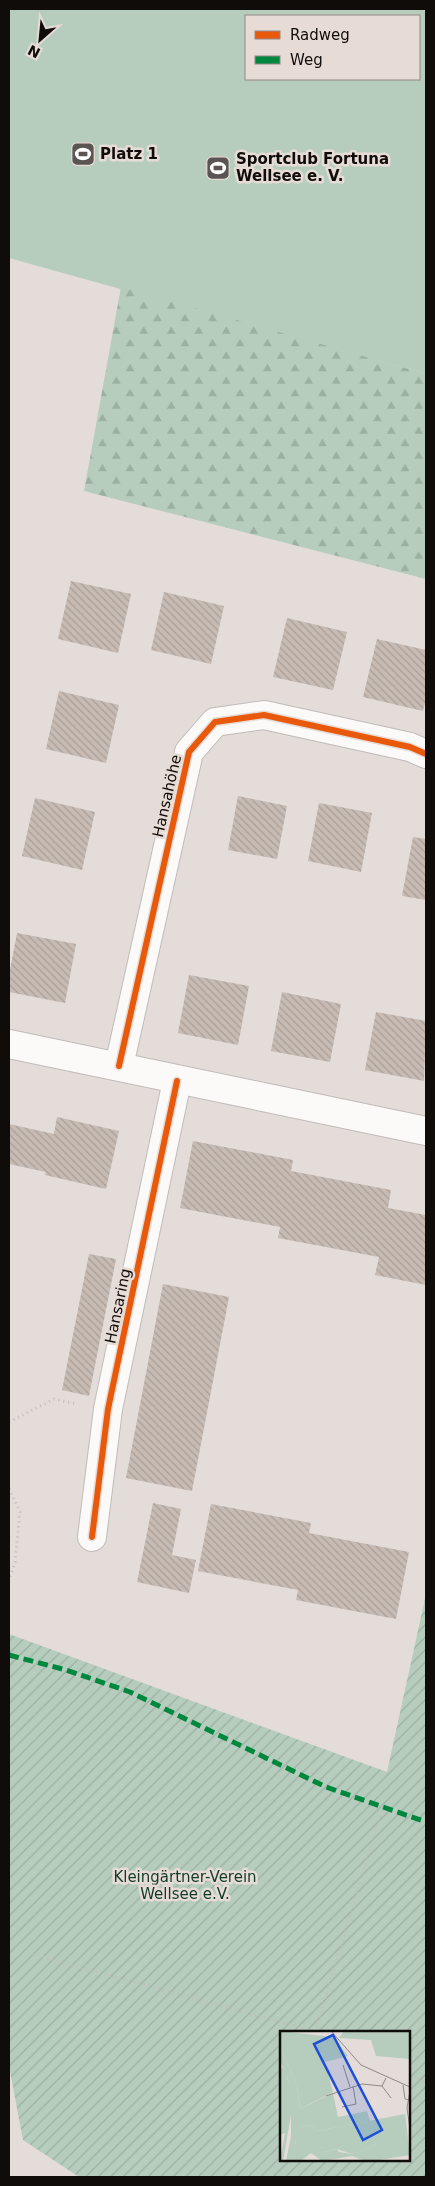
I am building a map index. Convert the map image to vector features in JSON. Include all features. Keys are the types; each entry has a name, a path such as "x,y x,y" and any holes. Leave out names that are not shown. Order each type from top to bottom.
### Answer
{"street":[{"name":"Hansahöhe","path":"119,1066 189,752 215,722 264,715 410,747 426,754"},
{"path":"9,1044 119,1066 178,1081 426,1131"},
{"name":"Hansaring","path":"92,1537 108,1409 178,1081"}],"path":[{"path":"9,1422 54,1399 108,1409"},
{"path":"9,1488 20,1512 15,1562 9,1580"},
{"path":"316,2031 383,1806"},
{"path":"33,1954 312,2031"},
{"path":"410,2075 426,2083"}],"green space":[{"name":"Sportclub Fortuna Wellsee e. V.","path":"9,9 426,9 426,374 9,258"},
{"path":"121,287 426,374 426,579 84,491"},
{"name":"Kleingärtner-Verein Wellsee e.V.","path":"426,1594 426,2177 79,2177 23,2140 9,2066 9,1634 387,1772"}],"building":[{"path":"71,581 131,594 118,653 58,639"},
{"path":"164,592 224,606 211,664 151,650"},
{"path":"287,618 347,632 333,690 273,677"},
{"path":"377,639 426,650 426,698 423,711 363,697"},
{"path":"59,691 119,705 106,763 46,749"},
{"path":"238,796 287,806 277,859 228,850"},
{"path":"35,798 95,812 82,870 22,856"},
{"path":"319,803 372,813 361,872 308,861"},
{"path":"413,837 426,839 426,900 402,896"},
{"path":"17,933 76,944 65,1003 9,992 9,975"},
{"path":"189,975 249,986 238,1045 178,1033"},
{"path":"282,992 341,1004 330,1062 271,1051"},
{"path":"376,1012 426,1021 424,1081 365,1070"},
{"path":"57,1117 119,1131 106,1189 45,1175 46,1172 9,1164 9,1124 54,1134"},
{"path":"193,1141 293,1160 291,1171 391,1190 388,1208 426,1215 426,1285 375,1275 379,1257 278,1238 280,1227 180,1208"},
{"path":"89,1254 116,1259 89,1396 62,1390"},
{"path":"163,1284 229,1297 192,1491 126,1478"},
{"path":"153,1503 181,1509 172,1555 196,1560 189,1593 137,1582"},
{"path":"211,1504 311,1523 309,1533 409,1552 396,1619 296,1600 298,1590 198,1571"}],"marked path":[{"path":"9,1655 66,1670 130,1692 326,1787 426,1822"}],"cycle path":[{"path":"119,1066 189,752 215,722 264,715 410,747 426,754"},
{"path":"92,1537 108,1409 177,1081"}],"place":[{"name":"Platz 1","path":"83,154"},
{"name":"Sportclub Fortuna Wellsee e. V.","path":"218,168"}]}
